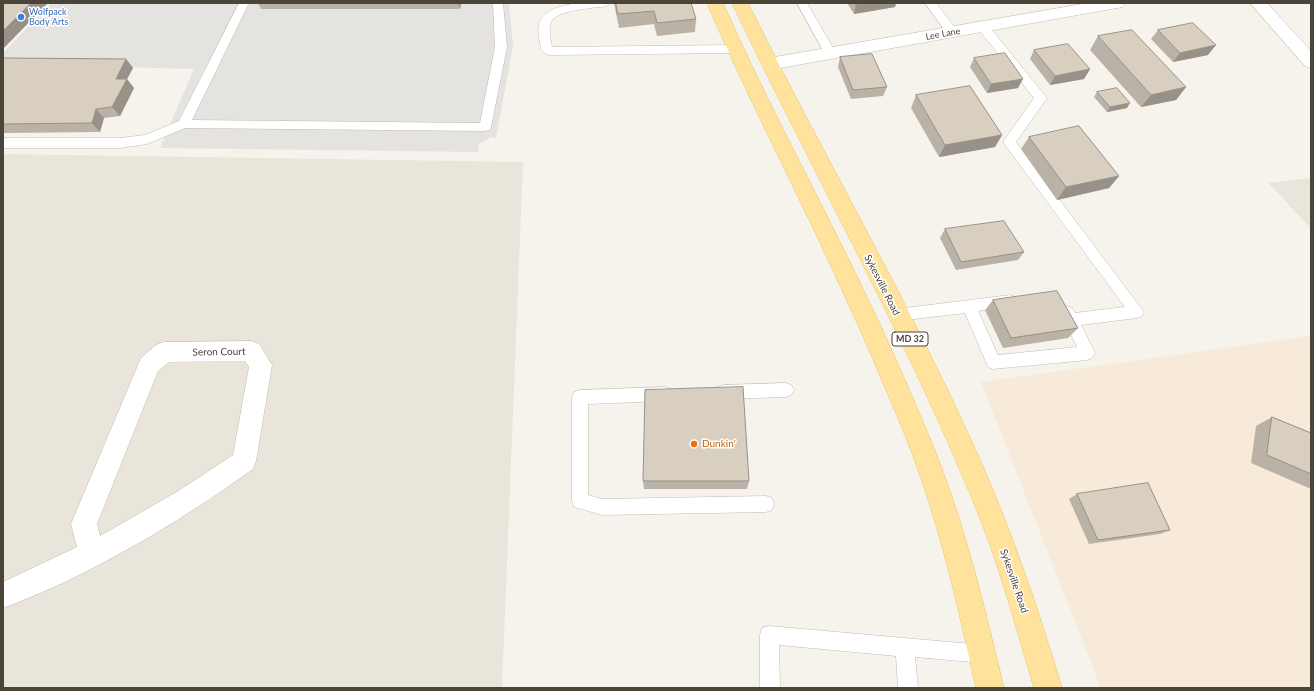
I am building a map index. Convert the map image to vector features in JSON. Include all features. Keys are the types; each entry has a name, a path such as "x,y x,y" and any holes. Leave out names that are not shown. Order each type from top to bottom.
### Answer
{"main road":[{"name":"MD 32","path":"715,3 735,49 854,292 917,436 949,526 983,654 990,688"},
{"name":"Sykesville Road","path":"740,3 769,64 934,387 994,525 1017,586 1048,688"}],"street":[{"name":"Lee Lane","path":"769,64 1117,3"},
{"path":"1258,3 1308,55"},
{"name":"Seron Court","path":"3,595 19,589 92,554 146,524 220,479 244,461 261,365 251,352 164,352 149,365 84,524 92,554"}],"lane":[{"path":"184,124 244,3"},
{"path":"3,143 120,143 147,139 184,124 485,127 501,47 498,3"},
{"path":"606,3 556,11 552,14 545,23 547,49 550,51 735,49"},
{"path":"802,3 830,53"},
{"path":"930,3 952,32"},
{"path":"983,27 1041,98 1009,142 1137,312 1071,320"},
{"path":"898,314 1021,300"},
{"path":"969,306 993,362 1087,353 1062,302"},
{"path":"707,393 786,390"},
{"path":"683,394 580,397 580,502 602,507 766,504"},
{"path":"770,688 769,635 983,654"},
{"path":"904,648 908,688"}],"shaded area":[{"path":"51,3 509,3 513,46 496,138 491,137 479,144 478,152 160,148 194,69 3,64 3,53"},
{"path":"3,154 523,162 502,688 3,688"},
{"path":"1311,178 1311,228 1268,183"},
{"path":"1311,336 1311,688 1101,688 981,382"}],"building":[{"path":"3,3 31,3 3,31"},
{"path":"616,3 691,3 696,19 657,23 654,11 618,14"},
{"path":"1193,23 1216,45 1180,53 1158,30"},
{"path":"1132,30 1186,87 1151,95 1098,36"},
{"path":"1068,44 1090,69 1055,76 1034,50"},
{"path":"1005,53 1023,79 991,84 974,58"},
{"path":"872,54 887,87 853,90 840,57"},
{"path":"3,58 126,59 116,79 127,79 112,107 96,109 92,123 3,124"},
{"path":"970,86 1002,135 945,145 916,95"},
{"path":"1117,88 1130,103 1110,107 1097,92"},
{"path":"1079,126 1119,176 1066,187 1029,137"},
{"path":"1004,221 1024,252 961,262 945,229"},
{"path":"1057,291 1078,328 1011,338 993,300"},
{"name":"Dunkin'","path":"743,387 749,481 643,481 645,390"},
{"path":"1272,417 1311,433 1311,474 1267,455"},
{"path":"1148,483 1170,530 1098,540 1077,494"}],"place":[{"name":"Wolfpack Body Arts","path":"21,17"},
{"name":"Dunkin'","path":"694,444"}]}
